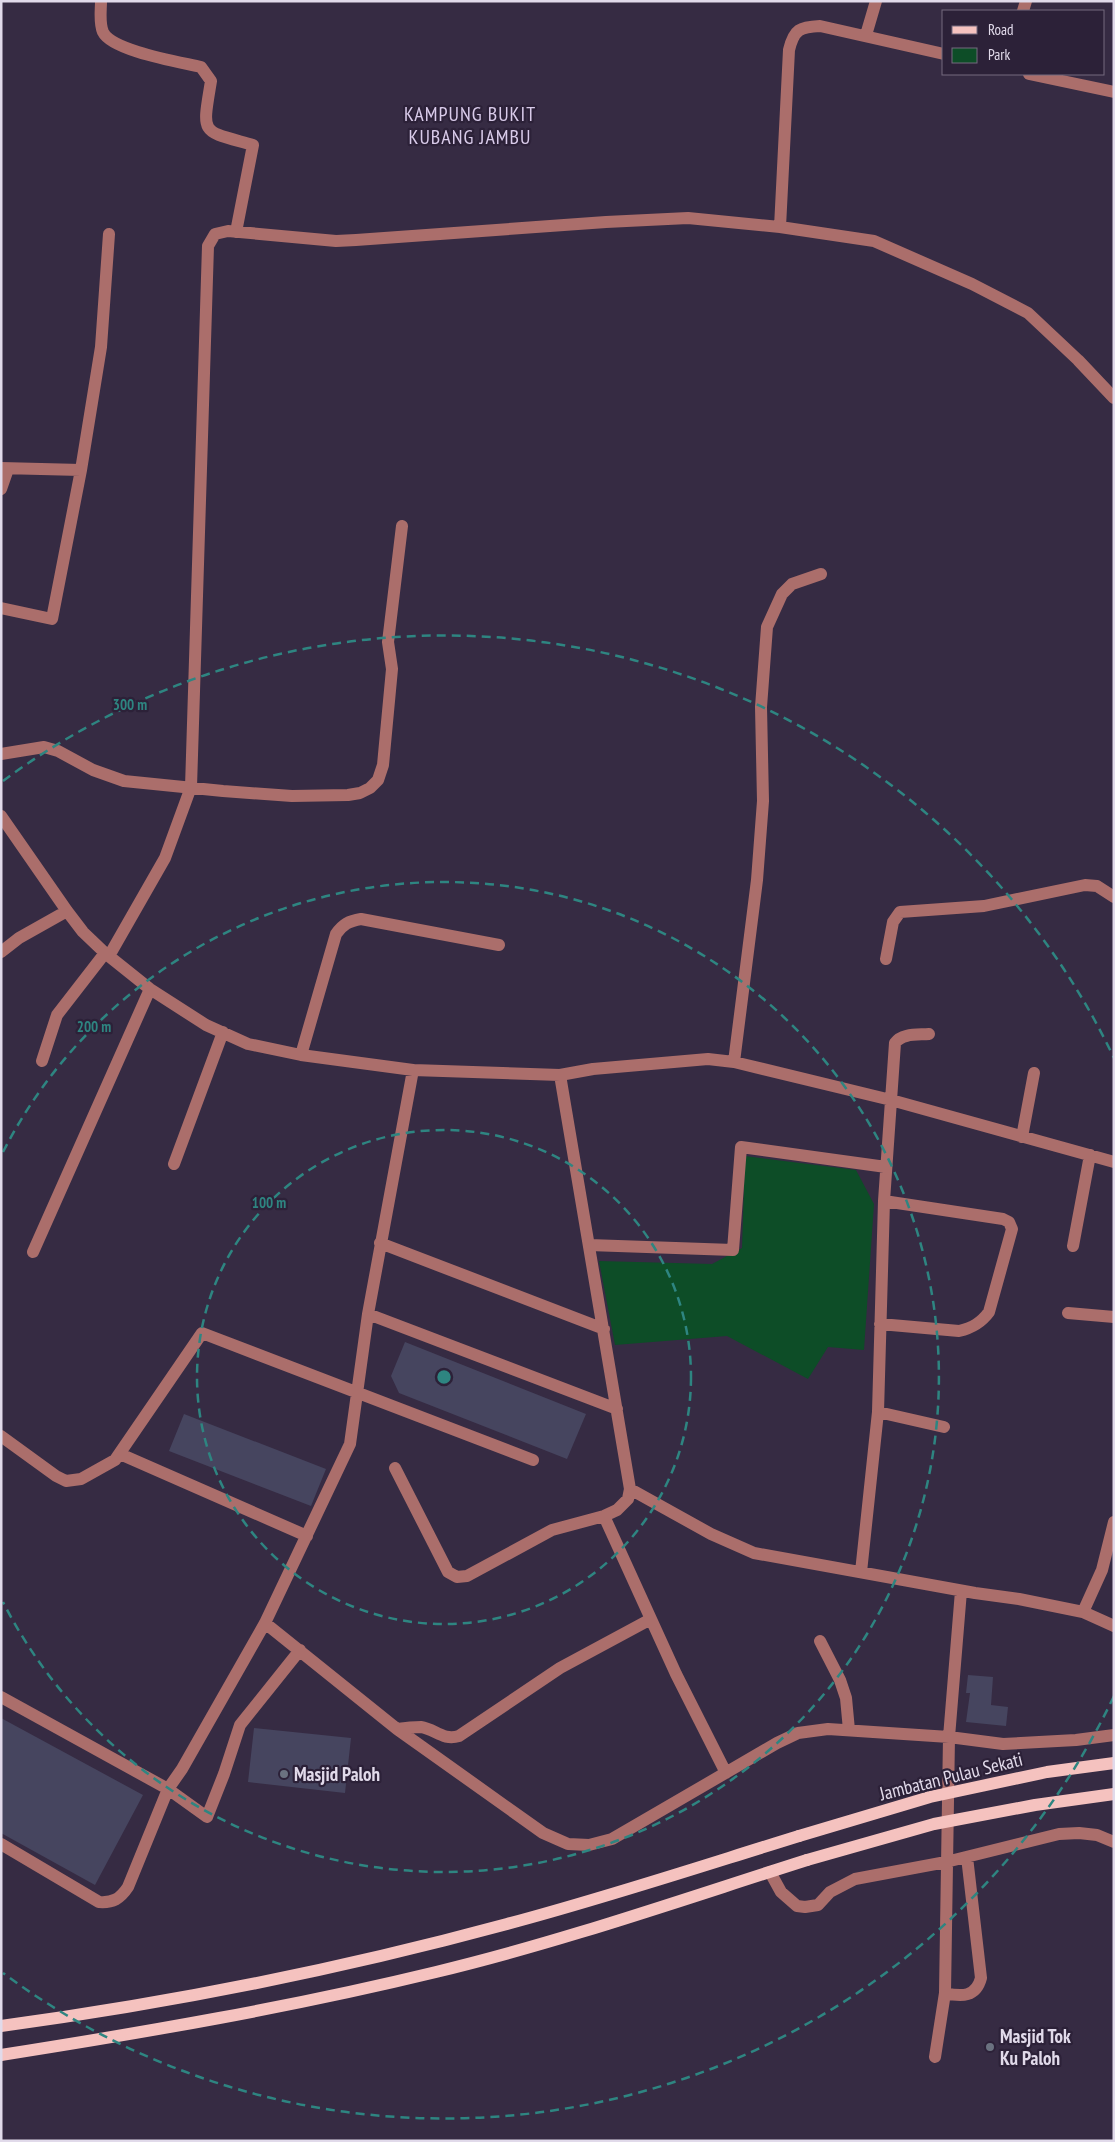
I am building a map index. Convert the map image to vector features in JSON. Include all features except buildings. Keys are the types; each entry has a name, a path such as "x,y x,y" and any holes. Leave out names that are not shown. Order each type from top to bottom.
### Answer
{"main road":[{"name":"Jambatan Pulau Sekati","path":"1,2026 111,2011 396,1952 508,1924 930,1797 1047,1772 1114,1763"},
{"path":"1,2055 220,2018 437,1972 588,1930 807,1860 934,1824 1035,1805 1114,1794"}],"street":[{"path":"101,1 101,26 104,35 124,48 201,66 211,81 204,120 208,129 214,134 253,145 236,232"},
{"path":"866,35 876,1"},
{"path":"780,227 789,50 793,35 804,27 820,26 942,54"},
{"path":"1034,75 1114,92"},
{"path":"42,1061 57,1015 107,954 165,858 191,787 208,246 215,234 228,231 336,241 596,222 688,218 780,227 874,241 972,284 1028,312 1114,398"},
{"path":"1,608 52,619 81,470 101,347 109,234"},
{"path":"1,489 4,468 81,470"},
{"path":"1,754 44,747 58,751 94,770 124,781 269,795 348,795 360,793 370,788 378,780 383,765 392,669 388,642 402,526"},
{"path":"734,1062 757,880 763,801 761,707 767,627 782,594 792,584 821,574"},
{"path":"1,816 83,932 150,989 206,1025 248,1044 301,1055 413,1070 560,1075 593,1069 708,1059 734,1062 891,1100 1114,1162"},
{"path":"886,959 893,922 900,912 984,906 1085,885 1097,886 1114,897"},
{"path":"1,952 19,938 67,911"},
{"path":"301,1055 336,934 341,926 361,919 499,945"},
{"path":"34,1252 150,989"},
{"path":"174,1164 223,1032"},
{"path":"861,1572 878,1412 884,1201 895,1043 899,1038 909,1035 929,1034"},
{"path":"1,1844 99,1902 110,1903 122,1896 128,1887 168,1789 187,1761 266,1623 350,1444 368,1314 413,1070"},
{"path":"1022,1136 1034,1073"},
{"path":"395,1468 448,1572 457,1577 467,1576 552,1530 604,1516 617,1510 628,1499 630,1489 560,1075"},
{"path":"589,1245 733,1250 741,1146 886,1167"},
{"path":"1073,1246 1090,1155"},
{"path":"880,1324 959,1331 982,1321 989,1312 1012,1230 1009,1222 1003,1219 884,1201"},
{"path":"380,1243 604,1329"},
{"path":"1068,1313 1114,1317"},
{"path":"368,1314 617,1409"},
{"path":"1,1436 56,1476 66,1481 81,1479 109,1465 120,1454 202,1333 533,1460"},
{"path":"878,1412 944,1427"},
{"path":"120,1454 307,1536"},
{"path":"630,1489 711,1534 754,1553 961,1591 1019,1599 1083,1612 1114,1626"},
{"path":"604,1516 676,1674 726,1773"},
{"path":"1083,1612 1102,1570 1114,1522"},
{"path":"935,2057 945,1993 949,1737 961,1591"},
{"path":"396,1729 421,1727 445,1737 459,1736 552,1673 651,1618"},
{"path":"266,1623 396,1729 543,1832 568,1844 589,1845 612,1839 777,1742 798,1733 828,1729 849,1730 949,1737 1003,1744 1076,1740 1114,1735"},
{"path":"820,1641 840,1680 846,1698 849,1730"},
{"path":"1,1697 168,1789 206,1816 224,1774 240,1725 300,1650"},
{"path":"770,1872 782,1892 798,1906 805,1908 818,1905 830,1892 855,1879 946,1862 1059,1834 1079,1833 1097,1836 1114,1842"},
{"path":"945,1993 960,1997 970,1994 978,1988 981,1978 968,1857"}],"green space":[{"path":"745,1156 856,1170 874,1204 864,1350 828,1347 808,1379 727,1336 615,1345 599,1261 712,1264 742,1248"}],"place":[{"name":"Masjid Paloh","path":"284,1774"},
{"name":"Masjid Tok Ku Paloh","path":"990,2047"}],"district":[{"name":"KAMPUNG BUKIT KUBANG JAMBU","path":"470,126"}]}
